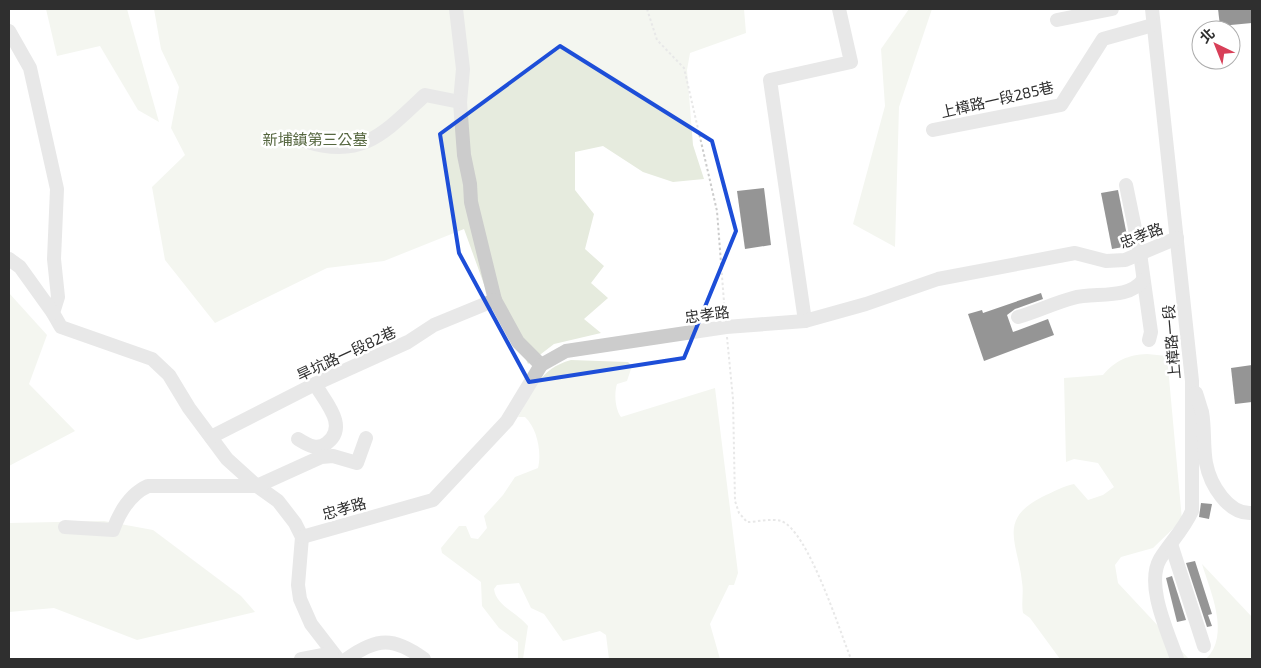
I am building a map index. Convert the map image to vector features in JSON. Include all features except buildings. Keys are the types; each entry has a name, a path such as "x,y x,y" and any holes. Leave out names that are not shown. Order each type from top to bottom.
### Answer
{"street":[{"path":"456,9 463,69 460,102 464,155 470,184 471,202 495,300 518,342 541,365"},
{"path":"805,321 770,80 851,62 840,9"},
{"path":"1057,20 1112,9"},
{"name":"上樟路一段","path":"1152,9 1192,381 1192,511 1186,524 1154,572 1154,588 1177,659"},
{"name":"上樟路一段285巷","path":"933,130 1061,105 1103,39 1153,25"},
{"path":"9,31 30,68 57,190 54,259 58,297 53,313"},
{"path":"305,141 325,148 356,146 382,135 425,95 460,102"},
{"path":"1126,185 1140,253 1151,332 1149,340"},
{"name":"忠孝路","path":"302,537 433,500 507,421 541,365 566,351 726,327 805,321 866,304 938,278 1001,265 1075,254 1106,261 1125,260 1177,238"},
{"path":"9,259 20,267 61,327 152,358 169,375 189,408 227,459 257,486 278,501 302,537 298,585 300,599 311,624 335,656"},
{"path":"1018,317 1041,311 1073,298 1123,292 1139,286 1143,280"},
{"name":"旱坑路一段82巷","path":"211,437 315,384 408,342 434,326 495,300"},
{"path":"1192,381 1202,413 1203,442 1209,472 1233,509 1240,513 1252,513"},
{"path":"298,439 313,447 322,446 333,438 337,430 337,421 315,384"},
{"path":"65,527 113,530 128,501 138,490 148,486 257,486 322,457 333,456 357,463 366,438"},
{"path":"1171,544 1204,646"},
{"path":"347,659 362,648 379,642 403,646 424,659"},
{"path":"301,659 335,656"}],"path":[{"path":"647,9 657,40 684,68 717,211 733,400 735,501 739,513 747,522 781,521 794,531 809,553 851,659"}],"highlighted area":[{"path":"560,46 712,141 736,231 684,358 529,382 459,253 440,134"}],"green space":[{"path":"46,9 127,9 159,122 138,110 100,46 57,56"},
{"name":"新埔鎮第三公墓","path":"154,9 744,9 746,33 690,53 687,70 693,145 704,179 673,182 643,172 603,146 575,152 575,190 594,214 585,249 604,266 591,283 608,298 584,319 601,333 554,344 528,364 521,348 490,301 464,229 384,261 327,268 215,323 165,260 152,187 185,155 171,128 179,87 161,49"},
{"path":"909,9 932,9 899,107 895,247 853,224 885,106 881,49"},
{"path":"9,293 47,335 29,384 75,431 9,466"},
{"path":"1147,354 1167,356 1182,520 1153,548 1121,557 1115,565 1118,583 1189,659 1060,659 1030,618 1023,613 1023,586 1015,544 1015,524 1019,514 1028,506 1066,486 1074,484 1088,500 1103,495 1114,487 1098,463 1074,459 1066,462 1064,378 1103,375 1123,359"},
{"path":"571,360 628,362 632,366 627,381 617,384 616,388 616,405 621,417 715,388 738,573 734,585 729,585 710,624 720,659 609,659 606,635 600,631 563,641 544,614 531,608 519,583 497,585 494,589 499,600 528,626 523,659 518,659 518,642 499,628 482,606 481,582 442,553 441,548 459,526 466,526 471,538 478,539 487,528 484,516 503,495 515,477 538,468 539,448 533,427 525,417 518,417 544,375 560,364"},
{"path":"104,521 153,530 241,596 255,612 137,640 54,608 9,612 9,523"},
{"path":"1202,564 1252,617 1252,659 1206,659 1213,649 1217,638 1218,626 1213,600"}]}
